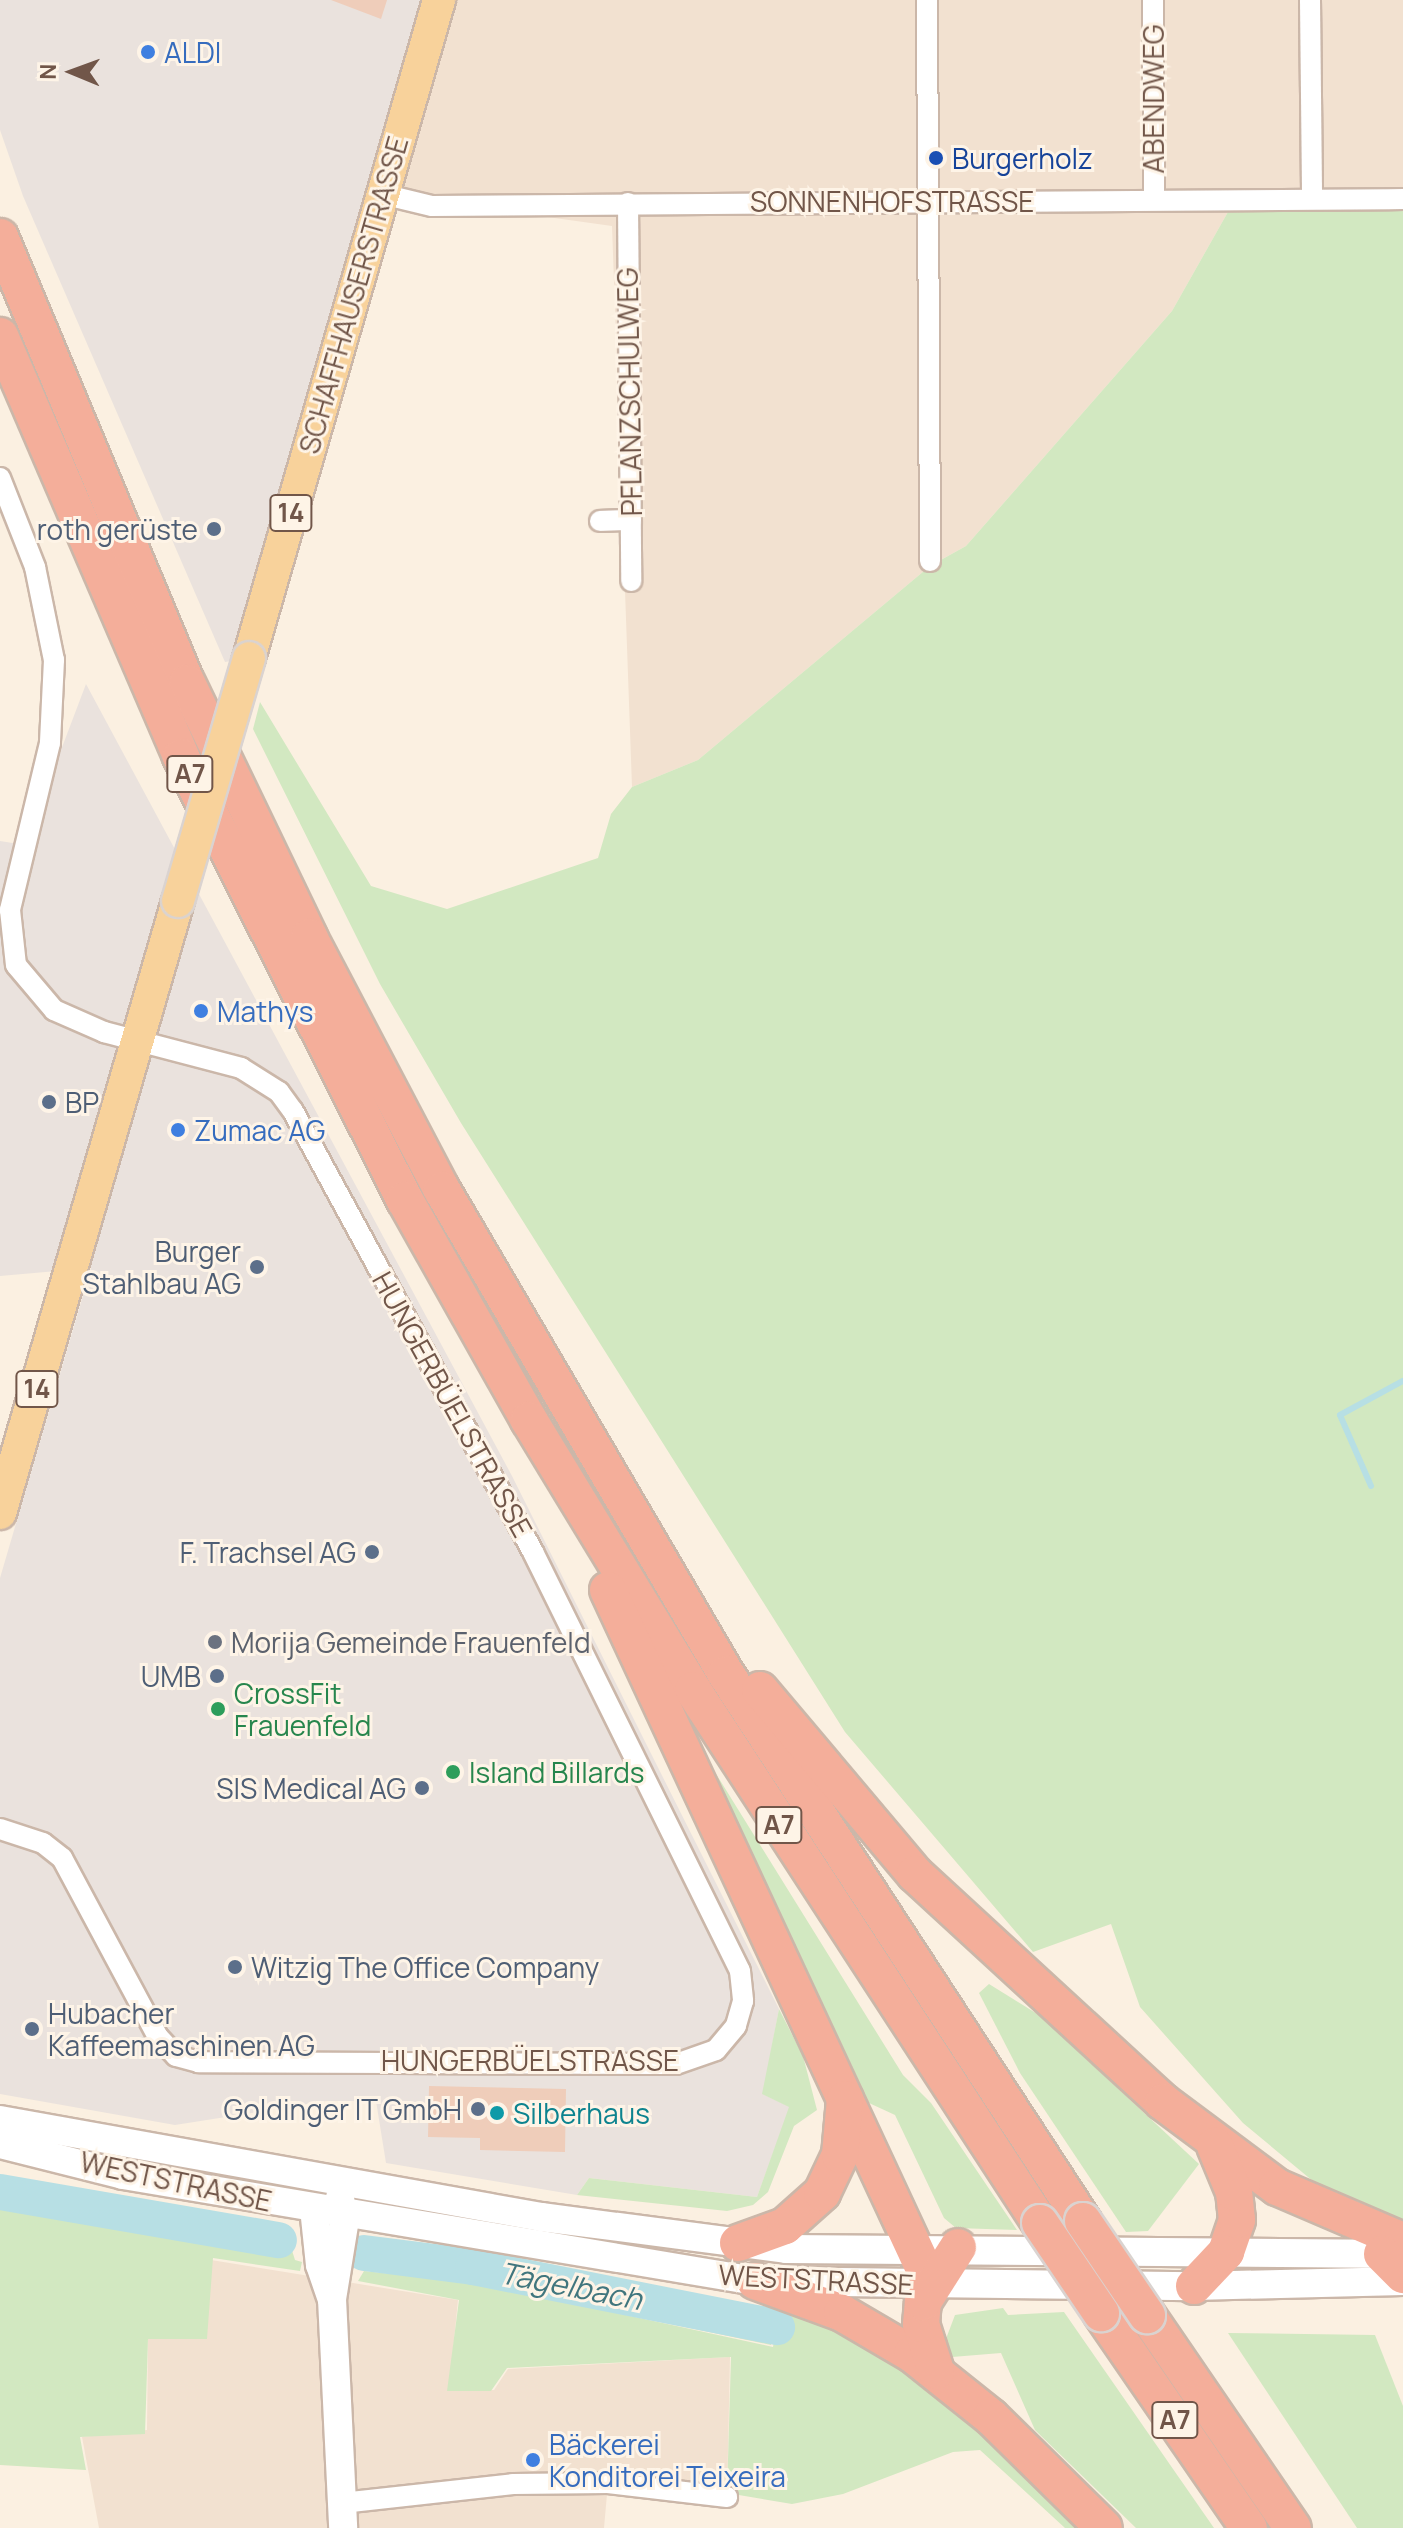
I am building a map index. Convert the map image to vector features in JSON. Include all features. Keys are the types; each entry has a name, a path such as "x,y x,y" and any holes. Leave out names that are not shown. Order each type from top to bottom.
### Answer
{"highway":[{"name":"A7","path":"0,237 181,669 309,937 472,1246 656,1561 1083,2221 1293,2528"},
{"name":"A7","path":"0,336 229,856 353,1102 529,1420 770,1811 1040,2223 1249,2528"},
{"name":"A7","path":"529,1420 917,2247 931,2284"},
{"name":"A7","path":"656,1561 915,1874 1214,2145 1399,2261"},
{"name":"A7","path":"738,2243 785,2226 822,2193 840,2155 845,2097"},
{"name":"A7","path":"1214,2145 1237,2203 1226,2252"},
{"path":"936,2371 921,2324 931,2284 958,2247"},
{"path":"1194,2286 1226,2252"},
{"path":"755,2281 842,2313 936,2371 1104,2528"}],"main road":[{"name":"SCHAFFHAUSERSTRASSE","path":"0,1513 439,0"},
{"name":"WESTSTRASSE","path":"0,2120 325,2178 786,2249 958,2247 1226,2252 1399,2261"},
{"name":"WESTSTRASSE","path":"0,2144 123,2175 314,2215 755,2281 1194,2286 1399,2261"},
{"path":"325,2178 344,2220 330,2266"},
{"path":"314,2215 330,2266 346,2511"}],"street":[{"path":"927,0 930,561"},
{"name":"ABENDWEG","path":"1153,0 1154,198"},
{"path":"1310,0 1312,197"},
{"name":"SONNENHOFSTRASSE","path":"382,194 432,206 1154,198 1403,199"},
{"name":"PFLANZSCHULWEG","path":"628,203 631,581"},
{"name":"HUNGERBÜELSTRASSE","path":"0,478 42,594 54,687 45,769 10,910 11,951 32,991 54,1010 260,1077 293,1111 533,1552 740,1971 743,2001 736,2026 716,2050 676,2064 199,2062 176,2056 158,2037 62,1858 43,1843 0,1829"},
{"path":"600,521 631,520"},
{"path":"346,2511 475,2486 562,2483 727,2497"}],"shaded area":[{"path":"0,0 439,0 249,658 225,662 23,196 0,130"},
{"path":"439,0 1403,0 1403,199 1237,196 1172,311 966,546 930,566 698,760 632,787 612,226 382,194"},
{"path":"86,684 512,1476 779,2009 763,2094 790,2107 757,2197 589,2178 577,2195 386,2163 376,2101 326,2101 175,2125 0,2094 0,1578 91,1268 0,1276 0,841 25,845"},
{"path":"149,2250 458,2300 449,2391 494,2390 508,2369 730,2357 727,2497 608,2483 604,2528 99,2528 82,2437 147,2430"}],"green space":[{"path":"1237,196 1403,199 1403,2223 1314,2182 1243,2123 1140,2007 1111,1924 1033,1952 845,1732 461,1123 380,984 253,729 260,702 371,886 447,909 598,858 611,814 632,787 698,760 930,566 966,546 1172,311"},
{"path":"713,1769 903,2075 931,2103 1017,2230 956,2228 944,2218 895,2115 869,2103"},
{"path":"989,1984 1039,2015 1199,2164 1148,2231 1126,2232 1020,2073 979,1993"},
{"path":"779,2009 803,2056 817,2110 794,2126 768,2192 753,2205 727,2211 577,2195 589,2178 757,2197 789,2107 762,2094"},
{"path":"0,2181 275,2223 285,2228 295,2260 302,2262 300,2271 213,2258 207,2339 148,2339 145,2434 80,2437 86,2470 0,2465"},
{"path":"372,2246 435,2249 777,2309 771,2345 575,2304 773,2347 780,2303 907,2364 1087,2528 1065,2528 980,2450 953,2452 843,2494 792,2504 727,2493 731,2357 507,2368 491,2391 447,2391 459,2300 358,2281 364,2271 430,2278 364,2269"},
{"path":"1003,2308 1008,2315 1064,2312 1214,2528 1136,2528 1035,2430 1001,2353 952,2357 944,2344 955,2315"},
{"path":"1228,2333 1375,2335 1403,2406 1403,2528 1357,2528"}],"building":[{"path":"331,0 387,0 381,19"},
{"name":"Silberhaus","path":"429,2086 566,2089 565,2152 480,2150 480,2138 428,2137"}],"waterway":[{"path":"1371,1486 1340,1415 1403,1381"},
{"name":"Tägelbach","path":"0,2192 279,2240"},
{"name":"Tägelbach","path":"364,2253 473,2267 777,2327"}],"place":[{"name":"ALDI","path":"148,52"},
{"name":"Burgerholz","path":"936,158"},
{"name":"roth gerüste","path":"214,529"},
{"name":"Mathys","path":"201,1011"},
{"name":"BP","path":"49,1102"},
{"name":"Zumac AG","path":"178,1130"},
{"name":"Burger Stahlbau AG","path":"257,1267"},
{"name":"F. Trachsel AG","path":"372,1552"},
{"name":"Morija Gemeinde Frauenfeld","path":"215,1642"},
{"name":"UMB","path":"217,1676"},
{"name":"CrossFit Frauenfeld","path":"218,1709"},
{"name":"Island Billards","path":"453,1772"},
{"name":"SIS Medical AG","path":"422,1788"},
{"name":"Witzig The Office Company","path":"235,1967"},
{"name":"Hubacher Kaffeemaschinen AG","path":"32,2029"},
{"name":"Goldinger IT GmbH","path":"478,2109"},
{"name":"Silberhaus","path":"497,2113"},
{"name":"Bäckerei Konditorei Teixeira","path":"533,2460"}]}
